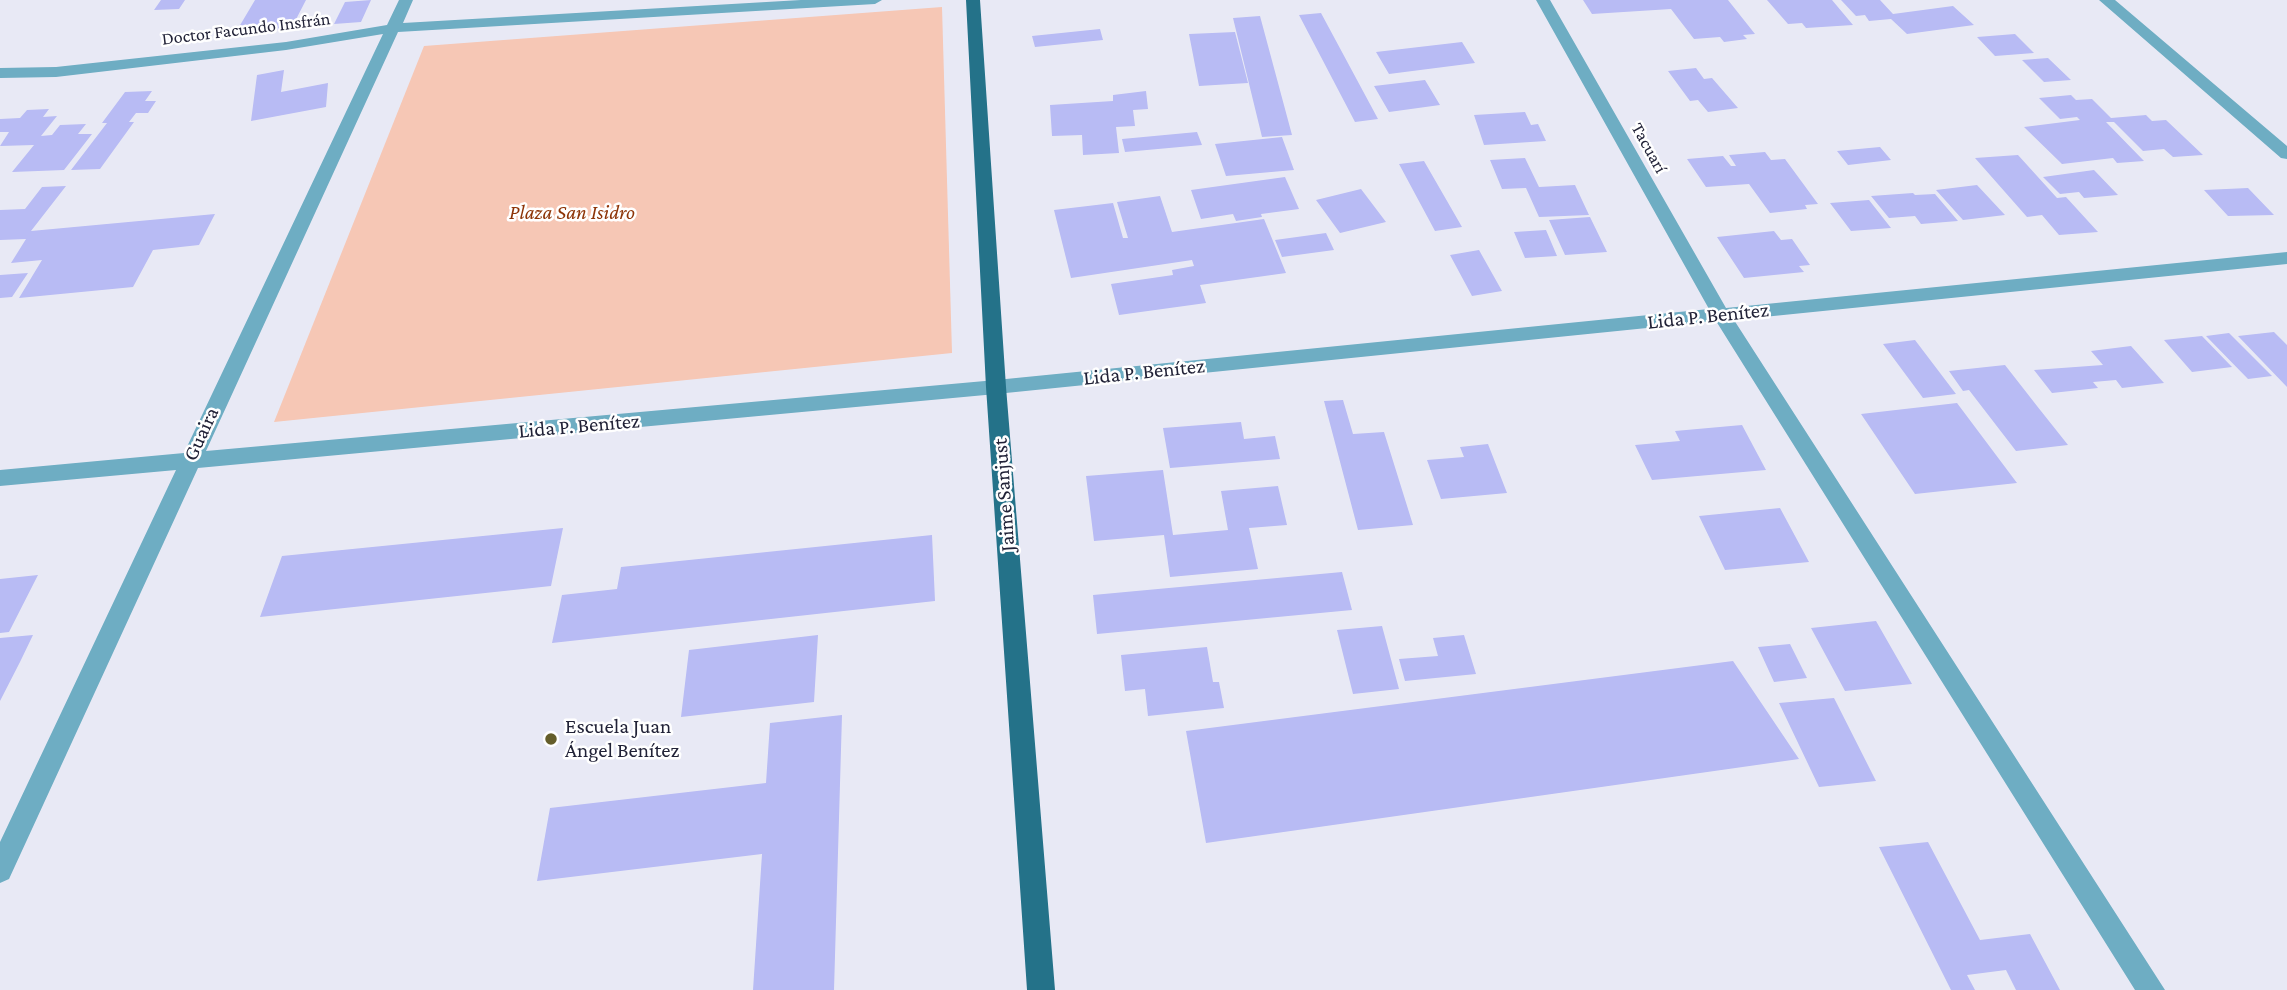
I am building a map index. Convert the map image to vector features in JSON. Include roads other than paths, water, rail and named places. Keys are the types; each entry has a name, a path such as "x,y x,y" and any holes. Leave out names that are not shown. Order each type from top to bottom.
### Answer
{"main road":[{"name":"Jaime Sanjust","path":"973,0 996,387 1041,990"}],"street":[{"name":"Guaira","path":"0,870 188,462 406,0"},
{"name":"Doctor Facundo Insfrán","path":"0,73 56,72 286,46 393,28 875,0"},
{"name":"Tacuarí","path":"1543,0 1721,315 2151,990"},
{"path":"2106,0 2287,154"},
{"name":"Lida P. Benítez","path":"0,478 996,387 2287,258"}],"place":[{"name":"Escuela Juan Ángel Benítez","path":"551,739"}],"park label":[{"name":"Plaza San Isidro","path":"572,213"}]}
